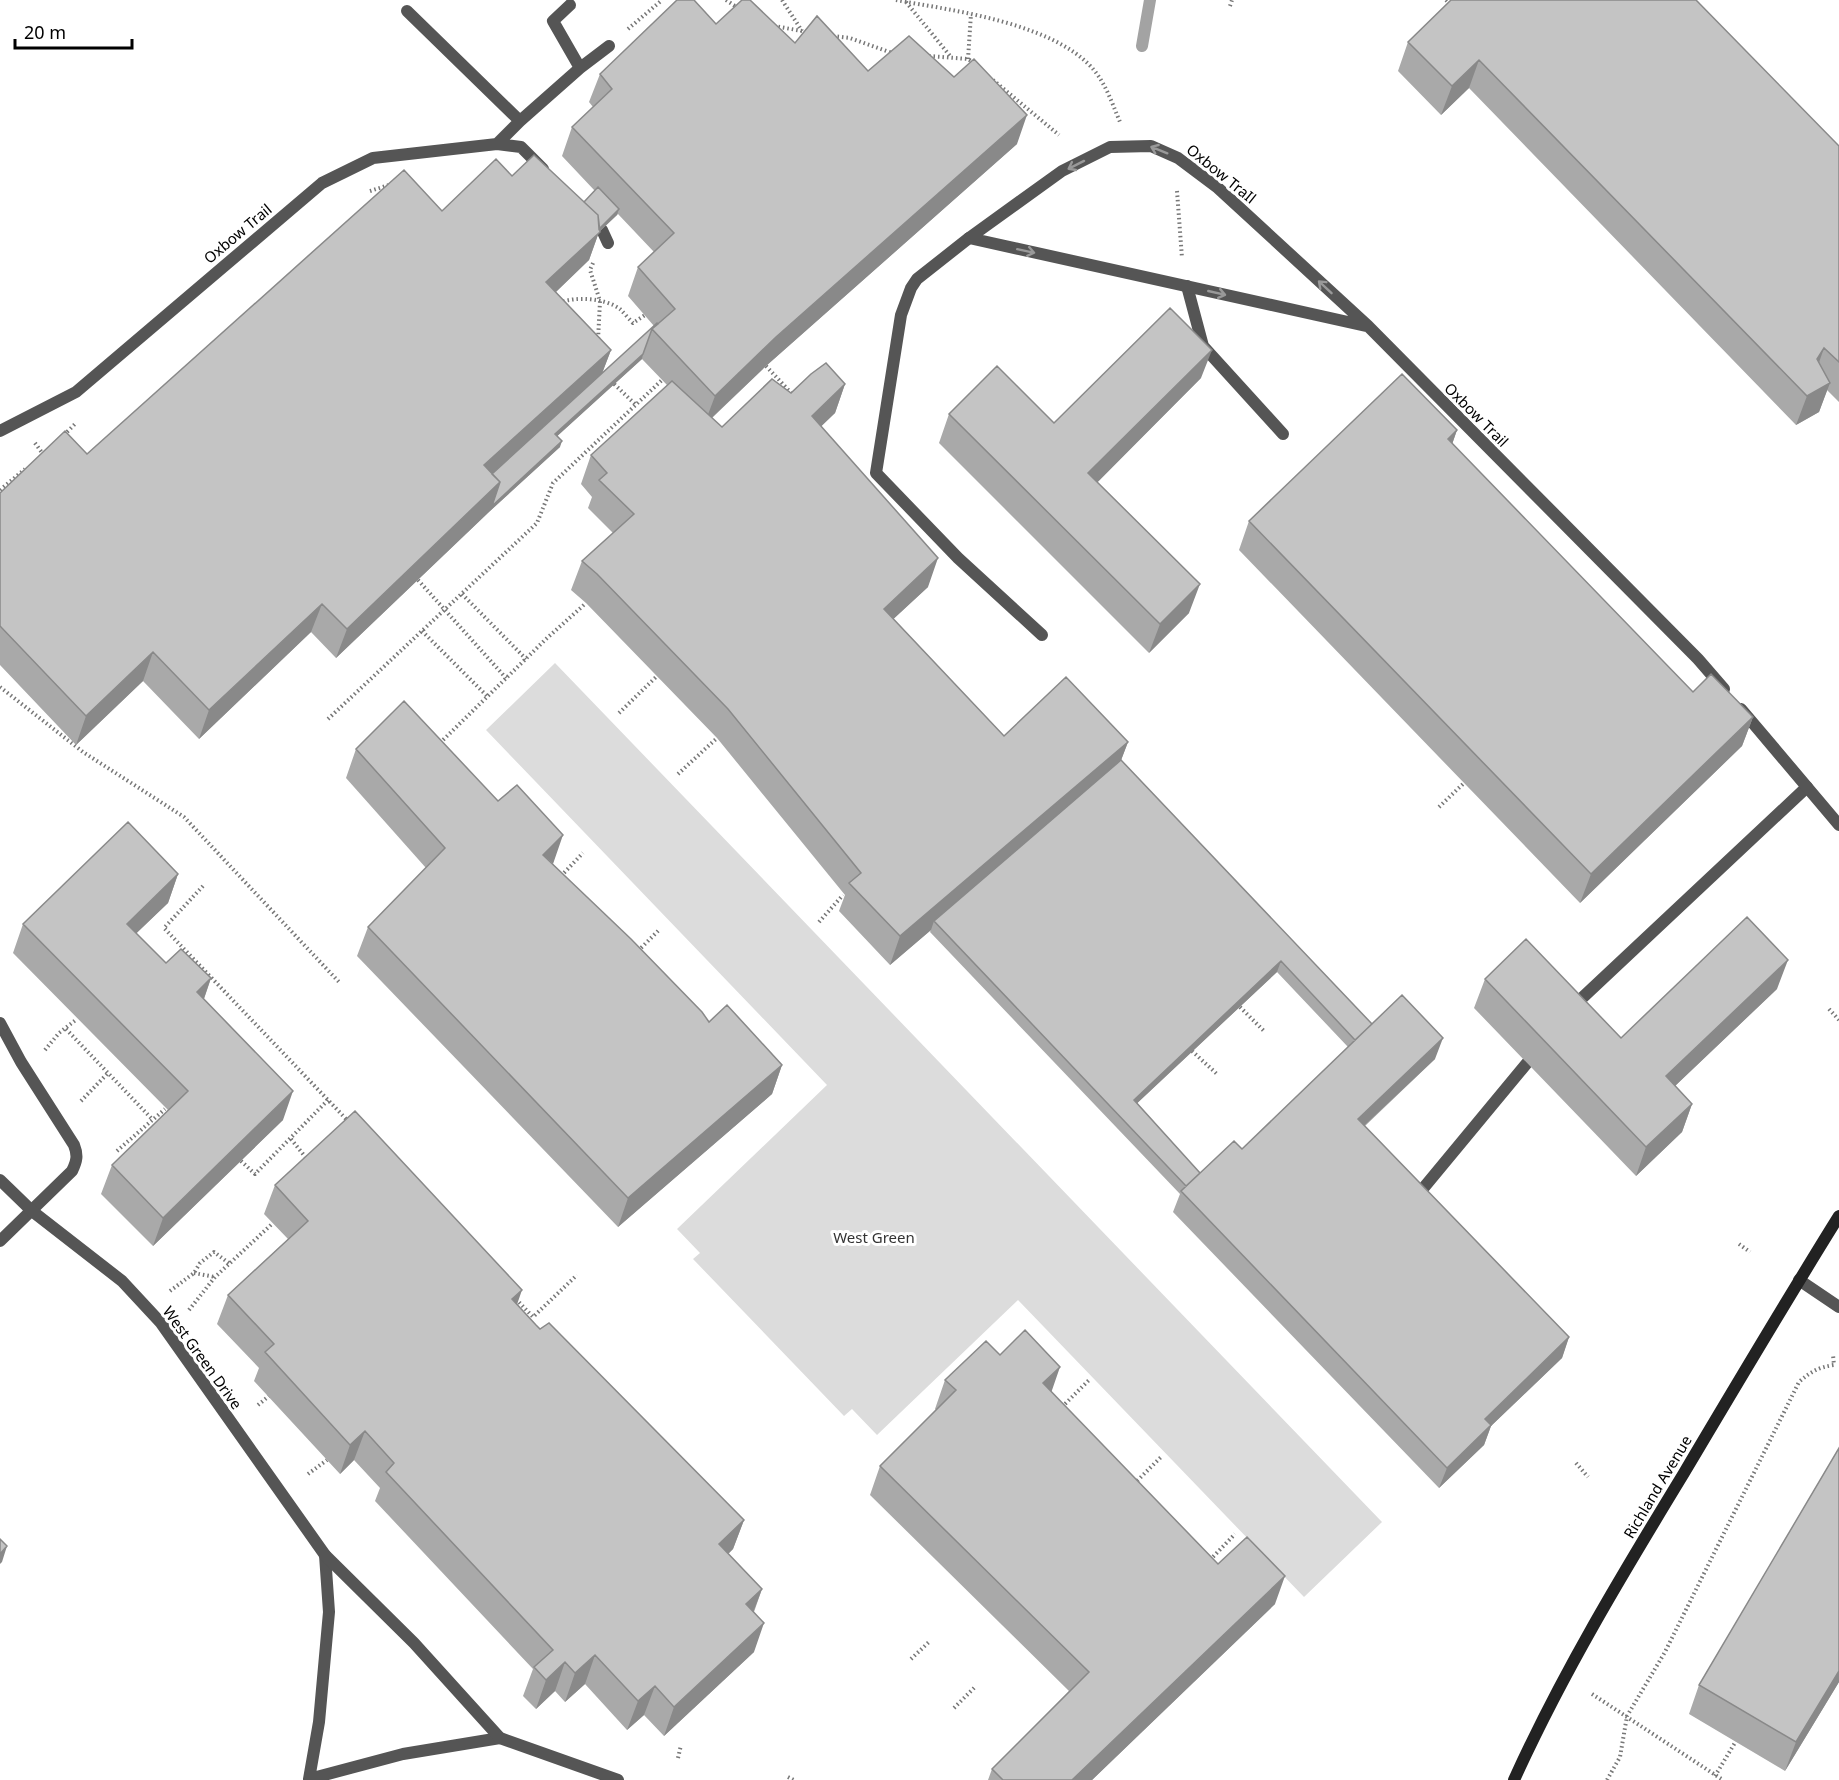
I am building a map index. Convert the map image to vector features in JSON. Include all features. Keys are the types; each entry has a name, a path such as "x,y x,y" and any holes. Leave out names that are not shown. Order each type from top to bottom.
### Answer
{"main road":[{"name":"Richland Avenue","path":"1514,1780 1533,1738 1578,1654 1644,1539 1839,1216"}],"street":[{"path":"570,5 552,21 580,68"},
{"path":"407,11 520,121"},
{"path":"497,144 580,68 609,46"},
{"path":"497,144 521,147 551,177"},
{"name":"Oxbow Trail","path":"0,430 76,392 322,183 373,158 497,144"},
{"name":"Oxbow TraIl","path":"1042,635 958,558 876,473 901,315 906,297 917,279 969,238 1062,171 1110,147 1151,146 1178,158 1218,188 1368,326"},
{"path":"581,207 602,230 608,243"},
{"path":"969,238 1368,326"},
{"path":"1187,286 1203,346 1283,434"},
{"name":"Oxbow Trail","path":"1368,326 1698,658 1839,825"},
{"path":"1566,1020 1581,999 1807,787"},
{"path":"0,1023 21,1062 74,1144 78,1154 72,1171 0,1241"},
{"path":"1421,1191 1527,1063"},
{"name":"West Green Drive","path":"0,1180 32,1211 122,1281 161,1323 325,1556 414,1643 500,1738 618,1780"},
{"path":"1799,1280 1839,1307"},
{"name":"West Green Drive","path":"325,1556 329,1612 319,1722 309,1779 403,1754 500,1738"}],"path":[{"path":"609,46 662,0"},
{"path":"726,0 745,12"},
{"path":"782,0 802,31"},
{"path":"896,0 1012,23 1046,37 1088,64 1101,79 1130,145"},
{"path":"1230,6 1232,0"},
{"path":"1446,0 1452,7"},
{"path":"906,2 952,58"},
{"path":"968,58 971,14"},
{"path":"772,26 814,33"},
{"path":"826,35 850,38 897,54"},
{"path":"919,56 968,58 977,66"},
{"path":"987,74 1059,135"},
{"path":"1178,158 1176,178 1183,271 1187,286"},
{"path":"367,193 398,182"},
{"path":"598,345 600,301 590,270 598,251 608,243"},
{"path":"556,303 567,300 600,301 619,309 633,323 645,315"},
{"path":"766,366 801,403"},
{"path":"605,374 636,405"},
{"path":"328,719 537,523 553,483 662,380"},
{"path":"60,438 78,422"},
{"path":"34,462 52,446"},
{"path":"0,490 26,469"},
{"path":"418,580 506,678"},
{"path":"462,594 526,659"},
{"path":"437,746 586,603"},
{"path":"422,631 487,696"},
{"path":"619,713 657,676"},
{"path":"0,687 83,752 184,817 339,982"},
{"path":"678,774 717,738"},
{"path":"1439,807 1464,783"},
{"path":"560,878 583,853"},
{"path":"203,886 164,928 352,1126"},
{"path":"819,922 843,895"},
{"path":"636,953 659,930"},
{"path":"1240,1007 1264,1032"},
{"path":"1829,1009 1839,1020"},
{"path":"45,1050 77,1019"},
{"path":"66,1029 153,1120"},
{"path":"1192,1051 1218,1076"},
{"path":"81,1101 108,1073"},
{"path":"241,1161 255,1174 328,1100"},
{"path":"117,1151 165,1109"},
{"path":"291,1139 308,1161"},
{"path":"189,1310 215,1277 273,1223"},
{"path":"1739,1244 1750,1252"},
{"path":"170,1291 194,1273 200,1263 214,1252 230,1264"},
{"path":"194,1273 215,1277"},
{"path":"508,1291 533,1317 577,1275"},
{"path":"1607,1780 1620,1757 1627,1716 1665,1652 1799,1382 1809,1373 1833,1365 1833,1355"},
{"path":"1060,1410 1089,1380"},
{"path":"258,1405 269,1396"},
{"path":"1132,1486 1161,1457"},
{"path":"308,1474 327,1460"},
{"path":"1576,1463 1588,1477"},
{"path":"1207,1564 1234,1534"},
{"path":"911,1659 930,1641"},
{"path":"954,1708 975,1687"},
{"path":"1592,1694 1719,1779 1736,1741"},
{"path":"678,1758 681,1746"},
{"path":"788,1778 794,1780"}],"green space":[{"name":"West Green","path":"555,663 1382,1522 1304,1597 1018,1300 877,1435 852,1409 844,1416 693,1259 700,1253 677,1229 827,1085 486,730"}],"building":[{"path":"677,0 694,0 716,24 742,0 750,0 795,43 817,16 868,71 909,36 954,77 974,59 1027,115 776,337 715,396 652,329 675,309 638,267 674,233 572,127 612,89 600,74"},
{"path":"1451,0 1696,0 1839,146 1839,362 1824,348 1817,359 1830,383 1807,396 1479,60 1452,86 1408,42"},
{"path":"534,155 598,215 600,232 546,282 611,350 484,465 500,482 347,629 322,604 209,710 153,652 86,716 0,626 0,493 65,431 87,454 404,170 442,211 496,159 512,176"},
{"path":"598,187 619,209 599,229 598,215 584,202"},
{"path":"1170,308 1212,350 1088,473 1200,584 1160,624 949,414 997,366 1054,423"},
{"path":"657,323 652,329 643,354 555,434 562,441 492,506 500,482 492,474"},
{"path":"826,363 845,384 812,416 938,558 884,609 1004,736 1066,677 1128,742 900,936 849,883 861,873 728,709 582,561 634,514 599,480 607,473 591,455 672,381 722,427 772,379 791,393"},
{"path":"1402,374 1457,430 1448,439 1693,692 1711,674 1753,717 1591,874 1249,521"},
{"path":"404,701 498,801 517,785 563,835 543,855 631,939 709,1022 727,1005 782,1065 628,1198 368,927 445,848 356,749"},
{"path":"1121,760 1372,1024 1355,1040 1281,961 1134,1100 1200,1173 1186,1186 934,921"},
{"path":"128,822 178,874 127,924 166,963 181,949 211,978 197,992 293,1091 163,1218 112,1165 188,1091 23,924"},
{"path":"1747,917 1788,960 1666,1076 1692,1104 1646,1147 1485,979 1526,939 1621,1038"},
{"path":"1402,995 1443,1038 1358,1119 1569,1337 1485,1419 1491,1425 1447,1468 1181,1191 1234,1141 1242,1149"},
{"path":"355,1111 522,1290 512,1299 536,1325 540,1329 549,1323 744,1520 719,1544 762,1589 746,1604 764,1623 674,1707 655,1686 638,1701 595,1655 575,1673 565,1662 546,1680 534,1667 553,1650 386,1472 394,1463 365,1431 350,1445 265,1352 274,1344 228,1295 308,1221 275,1185"},
{"path":"1025,1330 1060,1367 1043,1383 1218,1564 1247,1537 1285,1576 1072,1780 1003,1780 992,1769 1089,1672 880,1466 956,1390 945,1380 986,1341 1000,1355"},
{"path":"1839,1448 1839,1671 1796,1742 1699,1685"},
{"path":"0,1539 7,1546 0,1554"}],"waterway":[{"path":"1142,46 1150,0"}]}
